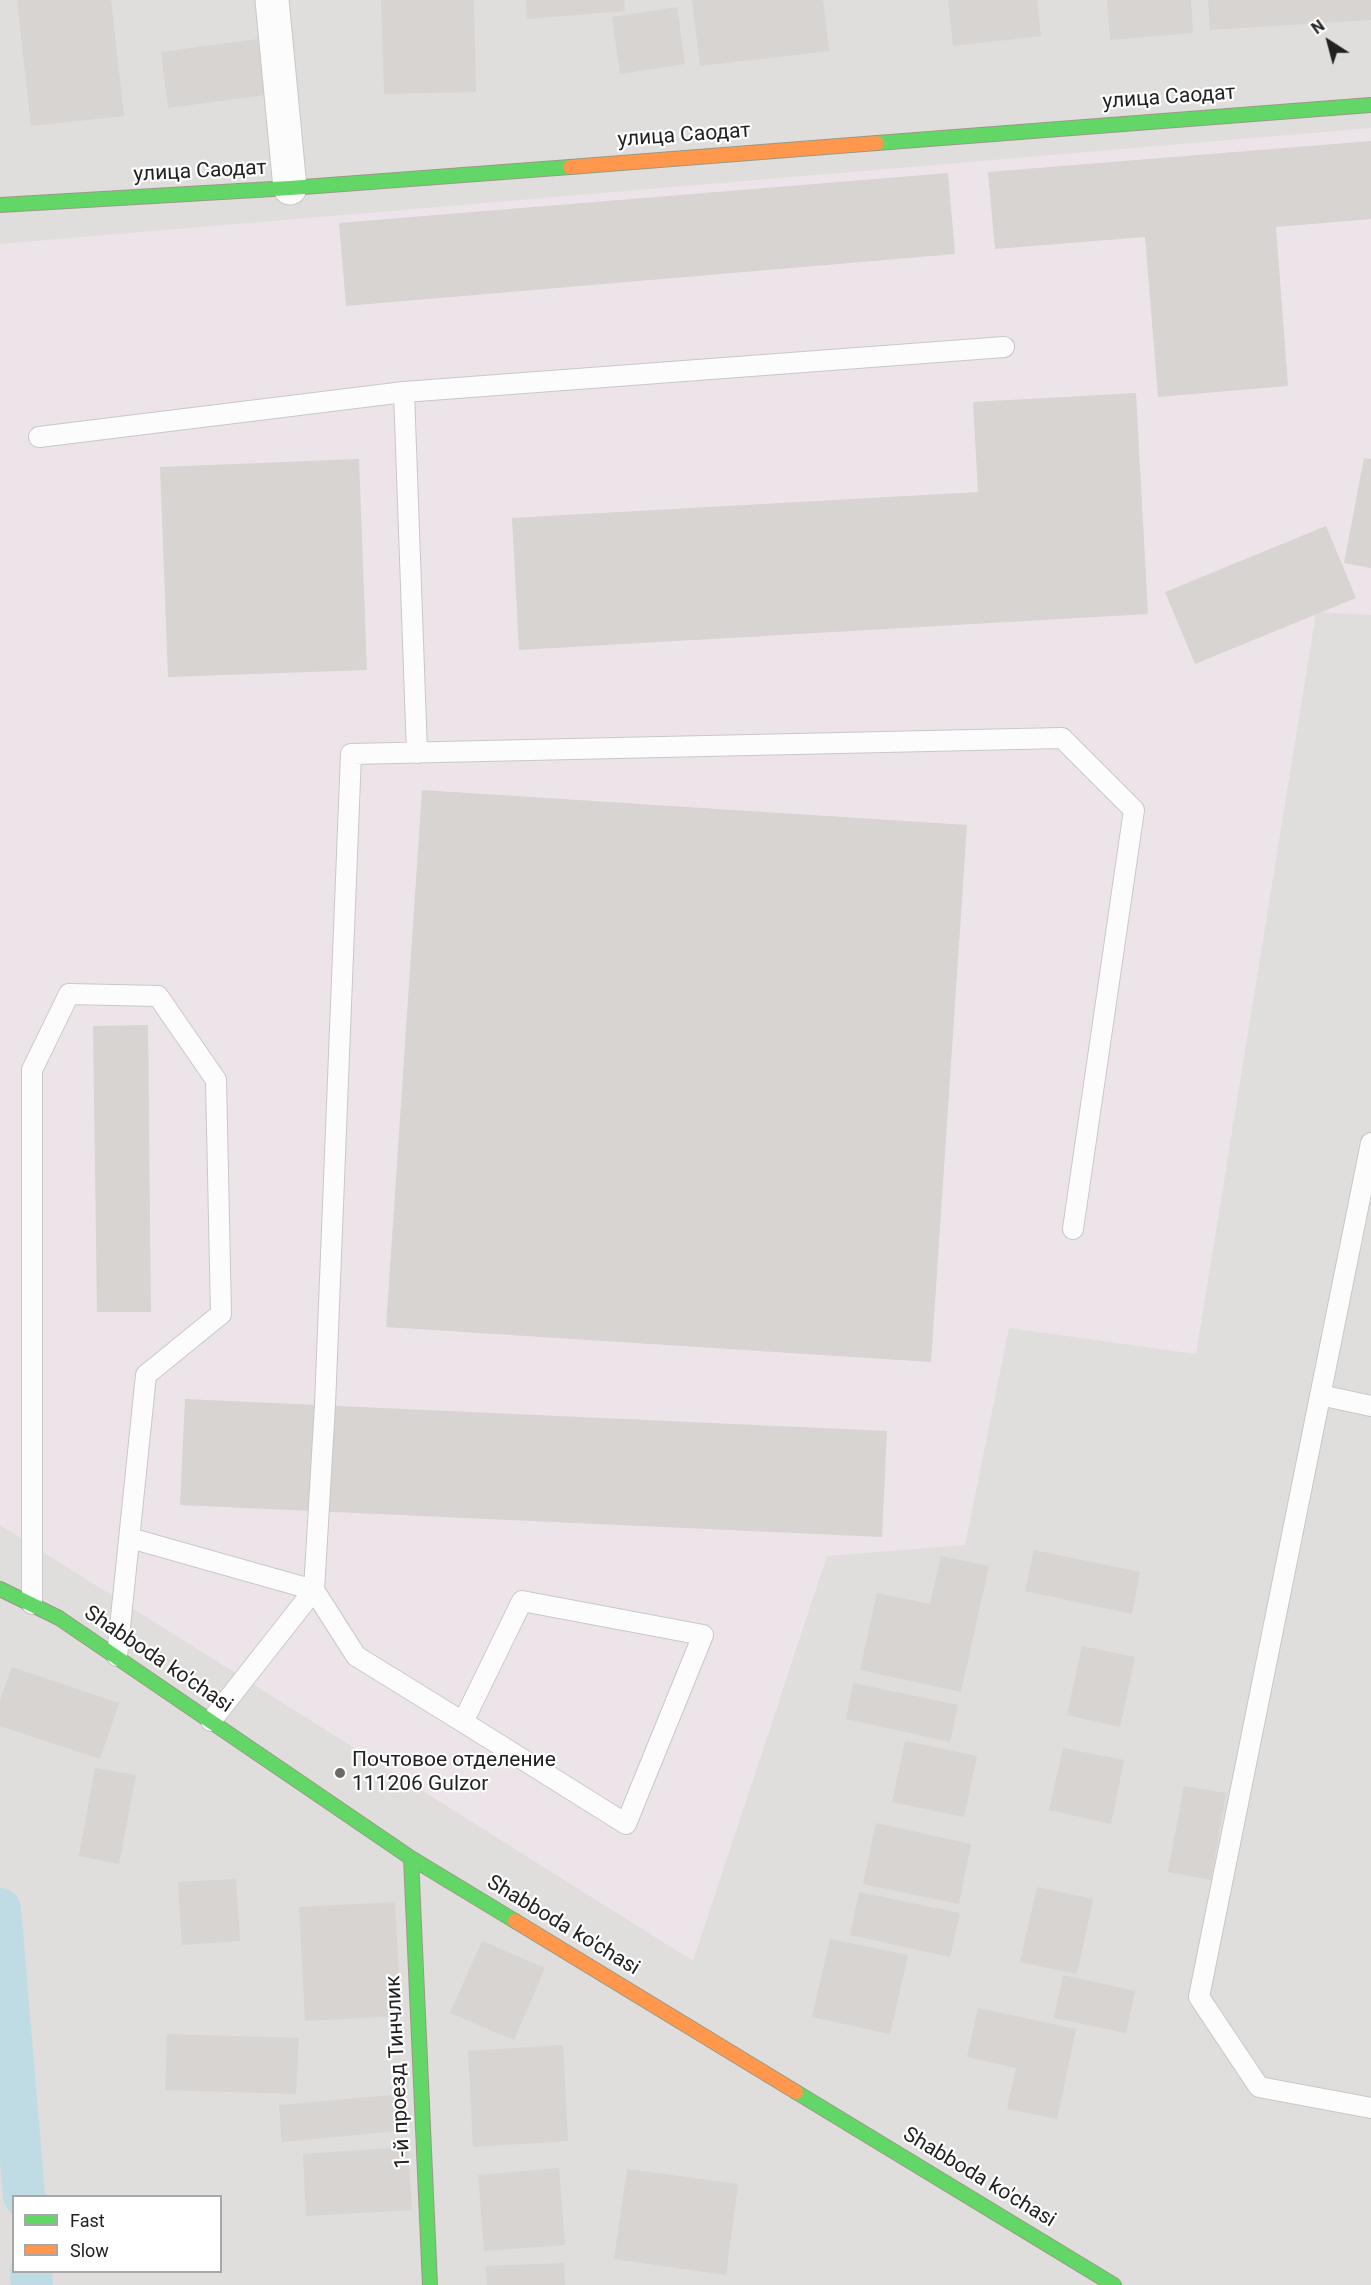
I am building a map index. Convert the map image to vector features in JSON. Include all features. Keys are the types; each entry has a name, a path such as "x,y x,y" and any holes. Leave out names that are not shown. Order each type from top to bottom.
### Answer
{"street":[{"path":"272,0 290,188"},
{"name":"улица Саодат","path":"0,205 290,188 1371,105"},
{"name":"Shabboda ko'chasi","path":"0,1589 59,1618 411,1858 1114,2285"},
{"name":"1-й проезд Тинчлик","path":"411,1858 430,2285"}],"lane":[{"path":"39,437 404,392 1004,347"},
{"path":"404,392 417,753"},
{"path":"211,1721 314,1590 325,1405 351,754 1062,738 1134,810 1073,1229"},
{"path":"32,1604 32,1070 69,994 158,996 216,1080 221,1314 146,1375 117,1656"},
{"path":"1371,1143 1199,1997 1258,2087 1371,2108"},
{"path":"1320,1395 1371,1406"},
{"path":"130,1538 314,1590 356,1656 626,1824 703,1635 522,1601 463,1722"}],"shaded area":[{"path":"0,0 1371,0 1371,2285 0,2285"},
{"path":"1371,128 1371,615 1316,612 1196,1354 1009,1328 965,1545 827,1556 693,1961 0,1525 0,244"}],"building":[{"path":"17,0 111,0 124,116 31,126"},
{"path":"381,0 474,0 476,92 384,94"},
{"path":"526,0 624,0 625,11 527,19"},
{"path":"692,0 823,0 829,51 700,66"},
{"path":"948,0 1037,0 1041,36 953,46"},
{"path":"1107,0 1191,0 1193,33 1110,40"},
{"path":"1208,0 1371,0 1371,20 1210,30"},
{"path":"677,7 685,64 620,74 612,17"},
{"path":"258,39 265,95 168,108 161,52"},
{"path":"1371,141 1371,219 1276,227 1288,386 1158,397 1145,237 995,249 988,172"},
{"path":"948,173 955,254 346,306 339,223"},
{"path":"1136,393 1148,614 519,650 512,518 978,492 973,402"},
{"path":"1364,458 1371,459 1371,568 1344,563"},
{"path":"359,459 367,670 168,677 160,467"},
{"path":"1326,526 1356,598 1195,664 1165,592"},
{"path":"422,790 967,825 931,1362 386,1327"},
{"path":"148,1025 151,1312 97,1312 93,1026"},
{"path":"185,1399 887,1431 882,1537 180,1505"},
{"path":"1034,1550 1140,1572 1132,1614 1025,1591"},
{"path":"941,1556 989,1566 961,1692 860,1670 877,1593 930,1604"},
{"path":"1082,1646 1135,1657 1120,1727 1067,1715"},
{"path":"12,1667 119,1703 100,1759 0,1726 0,1701"},
{"path":"853,1683 958,1705 950,1742 846,1719"},
{"path":"905,1741 977,1756 964,1817 892,1802"},
{"path":"1063,1748 1124,1760 1111,1824 1049,1810"},
{"path":"95,1768 136,1775 119,1864 79,1856"},
{"path":"1184,1786 1226,1793 1211,1880 1168,1872"},
{"path":"876,1823 971,1844 959,1904 863,1884"},
{"path":"236,1879 240,1941 182,1945 178,1882"},
{"path":"1037,1887 1093,1899 1077,1974 1020,1962"},
{"path":"859,1892 960,1913 950,1957 850,1935"},
{"path":"395,1902 401,2016 305,2021 299,1907"},
{"path":"830,1939 908,1955 890,2034 812,2017"},
{"path":"482,1941 545,1968 514,2040 450,2013"},
{"path":"1063,1975 1135,1991 1126,2033 1054,2018"},
{"path":"978,2008 1076,2029 1057,2119 1007,2109 1016,2068 967,2057"},
{"path":"167,2034 299,2038 296,2094 165,2090"},
{"path":"563,2045 568,2141 473,2147 468,2051"},
{"path":"404,2094 408,2130 282,2142 279,2105"},
{"path":"408,2147 412,2210 306,2216 303,2154"},
{"path":"559,2168 565,2245 484,2251 478,2175"},
{"path":"627,2169 738,2184 726,2275 614,2259"},
{"path":"564,2263 565,2285 487,2285 486,2266"}],"waterway":[{"path":"0,1909 24,2195"},
{"path":"31,2273 32,2285"}],"traffic: fast":[{"path":"877,143 1371,105"},
{"path":"0,205 290,188 570,167"},
{"path":"0,1589 59,1618 411,1858 515,1921"},
{"path":"411,1858 430,2285"},
{"path":"796,2092 1114,2285"}],"traffic: slow":[{"path":"570,167 877,143"},
{"path":"515,1921 796,2092"}],"place":[{"name":"Почтовое отделение 111206 Gulzor","path":"340,1773"}]}
